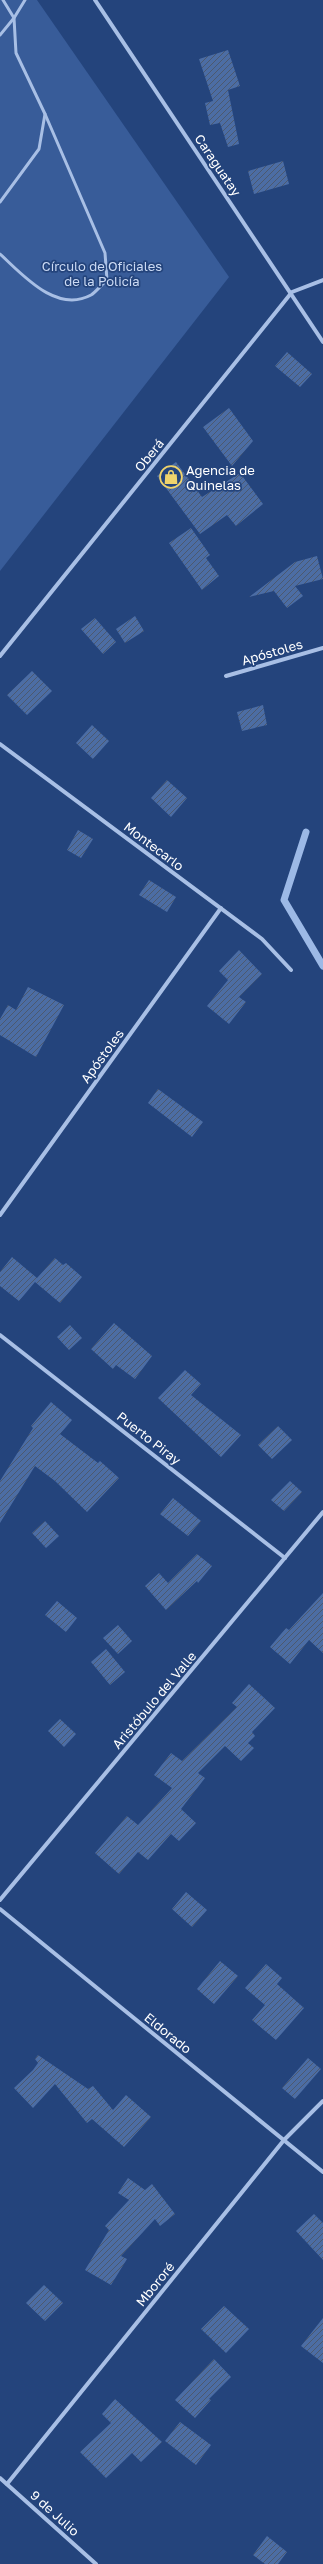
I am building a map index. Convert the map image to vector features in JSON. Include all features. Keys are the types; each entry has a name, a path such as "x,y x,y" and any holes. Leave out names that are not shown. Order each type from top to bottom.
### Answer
{"street":[{"name":"Caraguatay","path":"95,0 292,292 323,342"},
{"path":"292,292 323,280"},
{"name":"Oberá","path":"0,656 292,292"},
{"name":"Apóstoles","path":"226,676 323,648"},
{"name":"Montecarlo","path":"0,744 262,939 291,970"},
{"name":"Apóstoles","path":"0,1215 221,908"},
{"name":"Puerto Piray","path":"0,1335 285,1558"},
{"name":"Aristóbulo del Valle","path":"0,1900 323,1512"},
{"name":"Eldorado","path":"0,1910 323,2172"},
{"name":"Mbororé","path":"7,2484 284,2140 323,2101"},
{"name":"9 de Julio","path":"0,2478 96,2564"}],"lane":[{"path":"0,254 41,291 68,300 90,295 107,280 105,253 45,114 16,53 14,18 3,0"},
{"path":"0,35 14,18 24,0"},
{"path":"0,202 39,150 45,114"}],"green space":[{"name":"Círculo de Oficiales de la Policía","path":"0,0 37,0 229,277 0,571"}],"building":[{"path":"228,50 240,86 228,90 239,144 228,147 220,123 210,125 205,103 213,101 199,59"},
{"path":"283,161 289,184 254,194 248,171"},
{"path":"287,352 312,374 300,387 275,366"},
{"path":"229,408 253,441 232,466 203,427"},
{"path":"176,462 202,497 240,473 263,504 236,526 227,515 200,534 157,476"},
{"path":"191,528 210,555 206,558 219,576 202,590 169,543"},
{"path":"317,556 323,579 295,586 303,596 287,608 274,591 249,597 295,562"},
{"path":"135,616 144,631 125,643 116,629"},
{"path":"95,618 116,642 103,654 81,629"},
{"path":"32,671 52,691 27,715 7,695"},
{"path":"263,705 267,725 242,731 237,712"},
{"path":"92,725 109,741 93,759 76,743"},
{"path":"167,780 187,798 171,817 151,798"},
{"path":"78,830 93,839 81,858 67,850"},
{"path":"149,880 176,897 167,912 139,895"},
{"path":"239,950 262,974 239,997 246,1002 229,1024 207,1006 228,980 219,971"},
{"path":"28,987 64,1005 36,1057 0,1035 0,1019 8,1005 16,1010"},
{"path":"158,1089 203,1122 192,1137 148,1103"},
{"path":"12,1257 37,1278 55,1258 63,1265 66,1263 82,1277 60,1303 35,1282 19,1301 0,1286 0,1272"},
{"path":"114,1323 152,1356 135,1379 116,1365 113,1369 91,1349"},
{"path":"70,1325 82,1338 69,1350 57,1337"},
{"path":"185,1370 201,1384 191,1395 241,1435 221,1457 158,1398"},
{"path":"51,1402 72,1420 60,1434 98,1463 100,1461 119,1478 87,1512 55,1481 35,1466 0,1523 0,1481 33,1428 31,1426"},
{"path":"278,1426 292,1440 272,1459 258,1445"},
{"path":"290,1481 302,1492 284,1511 271,1500"},
{"path":"173,1498 201,1521 188,1536 160,1514"},
{"path":"45,1521 59,1536 46,1548 32,1533"},
{"path":"197,1554 212,1566 198,1583 197,1581 166,1610 145,1586 159,1573 168,1583"},
{"path":"323,1593 323,1653 309,1640 290,1664 270,1647 286,1628 289,1630"},
{"path":"57,1601 77,1618 66,1632 45,1615"},
{"path":"118,1625 132,1641 118,1654 103,1638"},
{"path":"106,1649 125,1672 110,1685 91,1662"},
{"path":"249,1684 275,1708 252,1732 255,1736 248,1743 254,1748 241,1761 225,1746 198,1773 205,1778 181,1809 196,1823 179,1841 171,1834 148,1860 138,1852 119,1874 95,1853 127,1816 138,1825 172,1788 154,1775 171,1753 182,1761 237,1707 232,1703"},
{"path":"60,1719 76,1734 64,1747 48,1731"},
{"path":"186,1892 207,1910 192,1927 172,1909"},
{"path":"220,1961 238,1976 214,2004 197,1989"},
{"path":"266,1964 282,1978 277,1984 304,2008 276,2040 252,2020 265,2005 245,1988"},
{"path":"38,2055 88,2089 93,2086 113,2110 126,2095 151,2117 124,2147 92,2119 87,2123 55,2084 33,2108 14,2088 33,2070 38,2063 35,2059"},
{"path":"308,2058 321,2069 295,2099 282,2088"},
{"path":"128,2178 145,2190 152,2184 175,2214 160,2226 155,2219 121,2256 127,2259 111,2285 85,2270 109,2230 105,2226 129,2200 118,2193"},
{"path":"314,2214 323,2223 323,2260 296,2231"},
{"path":"44,2285 63,2303 45,2321 26,2303"},
{"path":"224,2306 249,2329 226,2353 201,2329"},
{"path":"323,2318 323,2363 301,2346"},
{"path":"214,2359 231,2377 209,2399 211,2400 195,2418 175,2400"},
{"path":"115,2399 162,2442 141,2462 132,2453 106,2478 80,2452 111,2423 102,2414"},
{"path":"180,2422 211,2445 196,2465 165,2441"},
{"path":"267,2536 287,2552 278,2564 265,2564 253,2555"}],"waterway":[{"path":"306,832 284,900 323,966"}],"place":[{"name":"Agencia de Quinelas","path":"171,477"}]}
